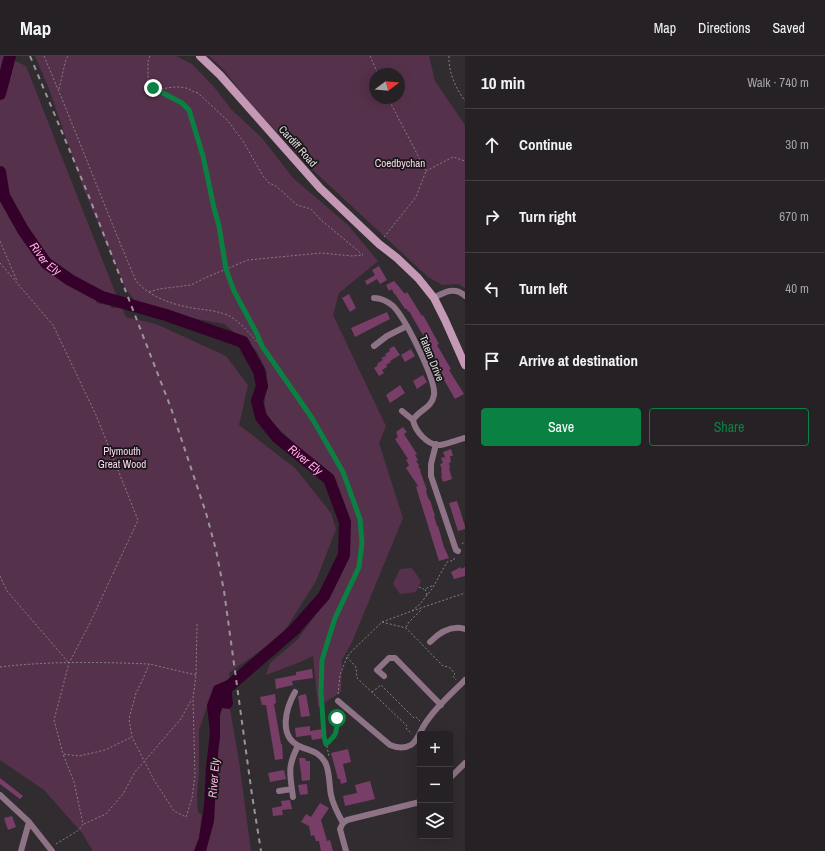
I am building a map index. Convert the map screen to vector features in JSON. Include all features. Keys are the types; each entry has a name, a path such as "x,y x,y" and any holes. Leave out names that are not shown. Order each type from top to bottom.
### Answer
{"street":[{"name":"Cardiff Road","path":"200,56 226,81 320,188 418,278 434,298 465,365"},
{"path":"434,298 445,292 453,290 461,292 465,296"},
{"name":"Tatem Drive","path":"374,298 380,298 392,306 403,319 423,359 434,389 430,405 415,417 414,420"},
{"path":"374,346 387,336 407,326"},
{"path":"402,411 414,420 414,425 421,435 431,443 444,444 465,438"},
{"path":"436,444 431,464 431,476 457,551"},
{"path":"430,642 437,635 449,629 465,629"},
{"path":"384,676 377,670 389,658 395,658 441,705"},
{"path":"338,701 390,745 397,748 405,748 413,744 425,725 441,705 463,682"},
{"path":"294,692 287,710 286,727 288,735 298,746 320,755 324,761 331,796 337,813 343,823"},
{"path":"293,797 290,765 298,746"},
{"path":"453,775 465,763"},
{"path":"279,791 292,789"},
{"path":"0,795 29,822 51,849"},
{"path":"346,851 340,829 343,823 347,820 417,803"},
{"path":"21,851 29,822"}],"path":[{"path":"44,56 76,131 95,183 136,281 142,288 160,299 192,308 213,310 229,315 246,330 262,346 312,418 343,472 360,519 362,542 359,567 335,618 322,660 321,691 324,737 330,758"},
{"path":"58,90 68,56"},
{"path":"150,56 148,61 148,84 156,90 182,103 189,110 191,115 203,156 219,226 226,269 234,291 262,346"},
{"path":"370,56 375,68"},
{"path":"449,56 449,65 460,94 465,101"},
{"path":"149,292 159,289 191,286 207,277 248,260 321,253 352,256 363,255 321,220 311,209 297,205 276,186 269,183 263,176 243,141 228,121 198,93 172,87 156,90"},
{"path":"391,104 426,171"},
{"path":"381,245 416,197 426,171 453,157 465,161"},
{"path":"0,241 17,282"},
{"path":"0,263 52,325 96,415 138,520 70,663 54,720 63,754 74,782 83,824"},
{"path":"412,611 427,595 447,562 454,560 457,551"},
{"path":"0,576 7,591 70,663"},
{"path":"418,587 425,589 434,584"},
{"path":"425,589 427,595"},
{"path":"326,744 335,737 337,729 337,705 340,674 347,657 352,651 382,622 465,593"},
{"path":"406,628 409,622 423,608"},
{"path":"382,622 406,628 443,666 449,667 456,674 453,676 463,682"},
{"path":"149,664 136,693 129,719 132,737 154,780 174,811 186,817 192,798 195,775 193,698 196,675 197,623"},
{"path":"347,657 356,666 357,678 385,703 407,726 406,728 416,738"},
{"path":"0,667 70,663 149,664 196,675"},
{"path":"372,692 381,685 414,718 416,717 425,725"},
{"path":"51,849 79,830 83,824 106,814 123,794 135,772 180,720 193,698"},
{"path":"63,754 79,756 105,750 132,737"}],"green space":[{"name":"Plymouth Great Wood","path":"0,56 11,56 13,60 26,66 117,297 101,299 97,297 96,302 109,305 112,308 122,307 126,317 156,324 226,356 248,385 239,425 295,468 331,513 336,529 316,581 282,635 229,673 230,679 214,686 199,730 199,772 197,797 198,812 202,815 199,838 194,851 93,851 82,833 44,790 0,760"},
{"path":"35,56 176,56 192,64 214,87 231,109 262,138 293,178 348,225 378,261 339,293 333,315 386,426 379,443 403,518 352,642 342,660 341,692 318,707 313,656 266,675 270,663 297,640 314,617 330,590 339,564 350,540 350,520 338,501 335,485 274,424 264,411 267,372 256,350 224,324 182,316 174,316 136,302 125,288 84,190 49,89"},
{"name":"Coedbychan","path":"209,56 429,56 435,81 465,125 465,288 458,284 442,285 428,277 315,172 253,107 223,69"},
{"path":"412,568 421,581 416,592 400,594 393,584 400,569"},
{"path":"222,708 230,709 239,761 251,851 206,851 214,821 218,775 220,715"}],"water":[{"path":"230,679 233,704 230,709 222,708 220,715 218,775 214,821 206,851 194,851 199,838 204,806 206,767 210,733 207,705 214,686"}],"building":[{"path":"379,266 387,280 380,284 377,279 367,285 365,281 375,275 372,270"},
{"path":"394,281 405,294 407,292 422,316 423,315 439,344 437,345 451,369 449,370 464,394 455,399 440,372 442,371 441,368 428,347 430,346 426,338 409,311 408,312 407,309 405,309 392,289 389,291 386,285"},
{"path":"349,294 356,308 350,312 342,298"},
{"path":"387,312 390,319 355,337 351,328"},
{"path":"394,346 400,355 386,365 387,367 382,370 384,373 379,376 374,368 383,360 381,358 386,356 385,354 390,351 389,349"},
{"path":"411,349 415,356 405,362 401,355"},
{"path":"423,375 427,382 417,389 413,381"},
{"path":"400,385 405,393 390,403 386,395"},
{"path":"403,427 407,432 404,434 417,454 415,455 418,460 416,461 419,465 418,466 421,471 437,526 449,558 439,561 416,487 418,486 406,468 409,465 406,460 408,459 395,439 398,437 396,432"},
{"path":"451,449 453,456 450,456 451,462 449,463 449,468 452,479 443,482 440,464 443,463 441,458 445,457 443,452"},
{"path":"457,501 465,526 465,529 458,531 449,503"},
{"path":"461,567 461,569 465,567 465,576 454,579 451,572"},
{"path":"312,669 313,678 292,681 293,685 276,689 275,679 296,675 296,672"},
{"path":"275,694 276,703 274,704 282,744 283,759 275,760 266,705 262,705 260,697"},
{"path":"306,694 310,716 301,717 298,696"},
{"path":"310,726 310,731 323,729 324,738 312,740 311,735 296,737 295,728"},
{"path":"348,749 351,762 343,764 347,782 341,784 340,779 338,779 331,753"},
{"path":"299,758 305,758 306,761 310,761 310,780 302,781"},
{"path":"284,770 286,779 270,782 268,773"},
{"path":"0,778 23,796 20,799 0,784"},
{"path":"370,781 375,799 345,806 343,796 357,793 355,785"},
{"path":"307,784 308,794 300,795 298,785"},
{"path":"290,800 292,809 282,810 283,815 273,816 272,808 282,806 281,801"},
{"path":"320,803 329,808 321,820 327,841 330,840 333,851 321,851 319,841 316,841 314,835 311,836 309,826 301,822 306,814 311,817"},
{"path":"12,816 16,827 8,830 4,818"}],"waterway":[{"name":"River Ely","path":"0,94 10,56"},
{"name":"River Ely","path":"0,172 4,196 23,230 46,263 70,280 102,297 166,315 243,342 259,371 262,386 257,401 261,417 277,437 329,479 345,522 344,555 324,596 294,630 219,695"}],"railway":[{"path":"30,56 88,194 171,408 206,513 216,550 224,591 261,851"}],"route":[{"path":"153,88 182,103 189,110 203,156 219,226 226,269 234,291 262,346 312,418 343,472 360,519 362,542 359,567 335,618 322,660 322,714 326,744 335,737 337,718"}]}
